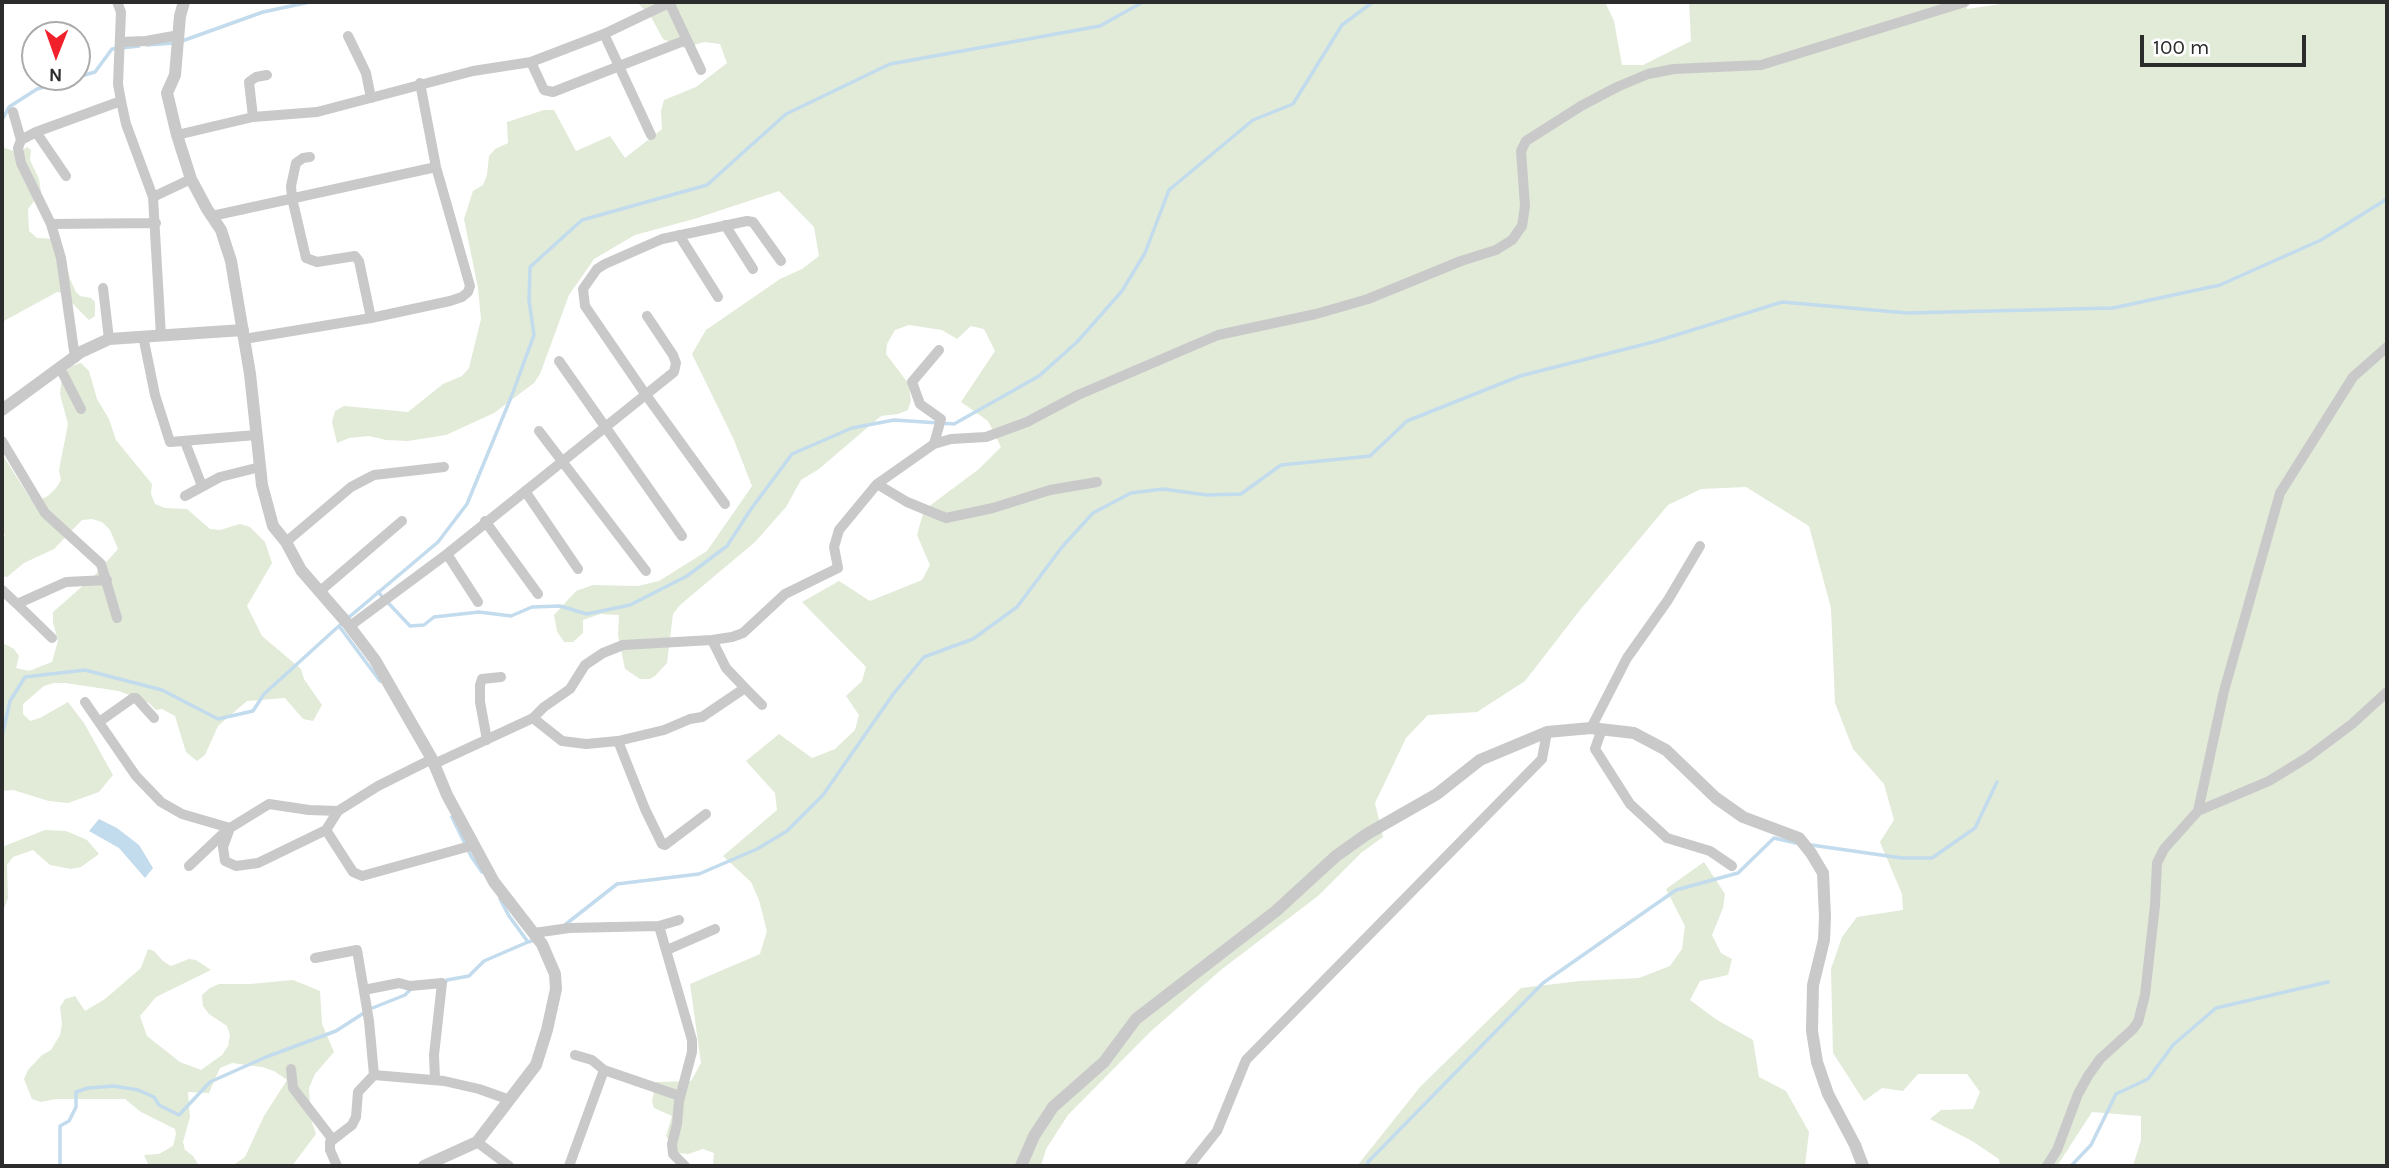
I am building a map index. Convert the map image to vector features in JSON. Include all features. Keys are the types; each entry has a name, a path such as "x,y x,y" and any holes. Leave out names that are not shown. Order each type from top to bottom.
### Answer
{"street":[{"path":"117,2 121,12 118,84 126,124 153,197 162,336"},
{"path":"184,2 175,75 167,93 191,179 221,230 231,261 244,335 260,467 273,526 286,542 301,570 347,622 375,660 447,795 468,847 537,938 555,974 556,989 548,1030 536,1065 477,1142 424,1166"},
{"path":"177,135 253,117 317,112 420,83 494,66 531,62 604,34 670,2 701,70"},
{"path":"230,828 223,847 223,858 227,863 236,866 251,865 268,859 326,830 338,811 378,786 533,718 544,707 570,690 584,665 603,653 624,645 712,640 743,632 785,594 838,568 834,547 839,530 877,484 934,444 951,439 986,437 1027,422 1077,395 1218,335 1316,314 1368,299 1461,261 1496,250 1512,240 1522,226 1525,205 1521,151 1526,141 1617,87 1648,74 1674,69 1724,69 1761,65 1965,2"},
{"path":"604,34 651,135"},
{"path":"348,36 366,73 371,98"},
{"path":"120,47 146,41 179,40"},
{"path":"531,62 544,90 553,92 686,40"},
{"path":"253,117 249,82 256,77 267,75"},
{"path":"2,410 75,358 109,340 143,336 244,335 371,318 462,297 470,286 436,167 420,83"},
{"path":"21,140 121,101"},
{"path":"13,112 21,140 18,148 21,163 51,224 61,258 75,358"},
{"path":"36,132 66,176"},
{"path":"310,157 296,163 293,171 292,198 306,258 317,262 355,256 359,261 371,318"},
{"path":"212,216 436,167"},
{"path":"153,197 191,179"},
{"path":"725,505 585,306 583,289 597,269 605,264 662,239 725,225 752,222 781,261"},
{"path":"51,224 156,223"},
{"path":"725,225 753,269"},
{"path":"680,235 718,297"},
{"path":"103,288 109,340"},
{"path":"347,622 385,600 447,554 674,372 676,363 647,316"},
{"path":"143,336 155,395 169,441 172,443 256,435"},
{"path":"2198,811 2224,691 2280,493 2353,377 2387,348"},
{"path":"934,444 940,424 920,404 912,382 939,349"},
{"path":"559,361 682,536"},
{"path":"60,368 81,409"},
{"path":"539,431 646,571"},
{"path":"2,441 45,513 97,559 107,580 117,618"},
{"path":"185,442 202,486"},
{"path":"186,496 234,472 260,467"},
{"path":"286,542 351,487 374,475 444,467"},
{"path":"877,484 907,502 946,518 993,508 1050,490 1097,482"},
{"path":"525,491 579,569"},
{"path":"485,521 538,594"},
{"path":"319,592 402,522"},
{"path":"1700,545 1668,600 1627,658 1597,729 1595,750 1630,804 1667,838 1710,851 1732,866"},
{"path":"447,554 478,602"},
{"path":"17,604 66,582 107,580"},
{"path":"2,590 52,638"},
{"path":"712,640 726,668 762,705"},
{"path":"487,740 480,702 480,685 482,678 501,677"},
{"path":"533,718 562,741 586,744 618,741 664,730 690,719 702,718 745,688"},
{"path":"2047,1166 2057,1150 2078,1094 2088,1076 2100,1059 2138,1022 2145,995 2157,863 2164,849 2198,811 2269,781 2308,757 2352,724 2387,692"},
{"path":"99,722 133,698 155,718"},
{"path":"85,702 136,776 161,802 195,819 230,828"},
{"path":"1021,1166 1034,1136 1053,1107 1104,1062 1136,1019 1276,911 1336,856 1367,834 1437,794 1480,761 1547,732 1597,729 1634,733 1666,750 1716,798 1743,817 1799,838 1811,852 1823,873 1825,917 1824,940 1813,985 1812,1031 1817,1062 1828,1094 1863,1166"},
{"path":"1189,1166 1217,1131 1246,1060 1542,759 1547,732"},
{"path":"618,741 662,844 665,845 706,814"},
{"path":"189,866 230,828 269,804 338,811"},
{"path":"326,830 353,872 362,876 468,847"},
{"path":"537,938 556,929 659,926 679,920"},
{"path":"659,926 692,1040 692,1052 680,1096 672,1150 685,1166"},
{"path":"667,950 715,929"},
{"path":"315,958 356,949 369,1021 374,1075 358,1092 356,1117 352,1125 333,1140 330,1147 337,1166"},
{"path":"365,994 399,983 410,986 437,982 442,986 435,1045 435,1079"},
{"path":"575,1055 592,1060 604,1070 680,1096"},
{"path":"291,1069 293,1088 333,1140"},
{"path":"569,1166 604,1070"},
{"path":"374,1075 435,1079 480,1089 510,1100"},
{"path":"477,1142 509,1166"}],"green space":[{"path":"637,2 1605,2 1614,21 1622,65 1643,65 1691,41 1689,2 1966,2 1967,9 2014,2 2387,2 2387,1166 2133,1166 2141,1140 2141,1116 2092,1112 2057,1166 2000,1166 1999,1159 1930,1119 1941,1110 1973,1109 1980,1092 1967,1074 1918,1074 1903,1091 1882,1088 1864,1101 1833,1053 1831,969 1842,937 1857,917 1903,910 1902,894 1880,842 1894,820 1884,784 1853,749 1835,703 1831,608 1809,526 1746,487 1701,489 1668,505 1525,681 1477,712 1428,715 1406,738 1375,803 1383,837 1361,853 1318,896 1222,969 1150,1032 1068,1115 1046,1149 1041,1166 713,1166 714,1153 703,1149 688,1154 678,1153 666,1136 672,1116 654,1108 652,1101 656,1082 691,1081 701,1063 690,984 760,954 767,931 751,882 723,856 777,810 775,793 746,761 779,734 812,758 835,749 855,730 859,715 846,696 862,681 866,667 802,602 839,581 870,601 922,580 930,565 917,535 924,510 979,469 1001,447 988,421 961,402 995,351 984,329 971,326 957,339 942,330 909,325 895,330 887,344 886,354 908,383 911,400 908,410 881,416 819,469 801,480 786,507 755,542 680,605 673,614 667,663 655,676 640,679 625,669 618,635 619,615 600,614 583,620 583,633 573,642 564,642 557,631 554,615 576,591 593,585 638,586 659,581 707,551 752,486 734,440 692,354 706,330 780,279 802,269 819,256 814,227 779,191 635,235 594,259 569,295 540,374 534,383 494,413 446,435 408,441 369,436 349,438 337,443 332,422 335,411 344,406 408,412 443,384 462,376 469,368 481,319 478,288 464,219 473,191 483,185 487,175 489,156 495,149 508,143 507,122 544,110 554,110 576,151 610,136 625,158 662,129 661,111 664,100 696,87 727,63 720,44 704,42 684,48 663,39 651,17"},
{"path":"2,147 19,153 27,147 31,150 30,160 39,179 41,192 28,209 29,231 37,238 53,239 65,256 76,292 95,302 95,316 89,320 62,293 57,292 2,322"},
{"path":"81,363 89,371 97,399 109,419 116,440 152,484 151,494 155,504 165,508 187,509 210,529 220,530 240,524 250,527 265,542 272,563 247,606 262,636 301,669 304,679 322,705 313,721 303,719 285,698 247,701 218,726 205,755 197,761 186,752 175,716 162,709 156,710 149,703 119,691 65,683 44,686 23,704 23,714 30,721 68,702 84,723 113,775 99,792 68,803 49,801 13,790 2,791 2,645 14,649 19,656 16,668 29,671 52,662 58,641 53,612 93,577 118,549 110,530 102,522 82,520 54,549 24,563 7,577 2,576 2,539 5,535 2,528 2,454 35,502 48,496 56,488 61,480 59,470 68,424 60,394 61,384 64,374 71,366"},
{"path":"45,830 66,831 87,840 99,854 81,867 71,869 50,865 33,850 13,857 7,865 8,898 2,914 2,847"},
{"path":"1704,862 1725,894 1723,908 1712,935 1721,953 1732,959 1728,975 1700,981 1690,1000 1717,1020 1753,1040 1759,1077 1786,1091 1809,1132 1805,1166 1357,1166 1420,1087 1521,988 1639,978 1670,966 1682,949 1685,926 1666,889"},
{"path":"148,949 171,966 189,959 196,960 211,970 156,997 140,1016 147,1036 180,1062 201,1070 222,1055 228,1046 230,1035 227,1026 209,1014 203,1006 202,995 210,988 219,984 293,980 320,991 322,1024 334,1052 315,1074 309,1088 311,1119 316,1134 292,1166 232,1166 245,1157 264,1116 287,1080 262,1067 232,1063 220,1068 209,1093 188,1092 190,1117 183,1142 185,1150 199,1166 149,1166 144,1155 159,1154 173,1146 175,1129 141,1112 125,1099 56,1099 41,1102 32,1099 24,1079 28,1070 42,1055 51,1050 60,1035 60,1007 65,999 75,996 85,1011 105,999 141,968"}],"water":[{"path":"99,819 117,828 139,845 153,868 145,878 119,848 89,831"}],"waterway":[{"path":"182,41 263,12 310,2"},
{"path":"348,618 438,542 467,504 534,335 529,300 530,267 582,220 707,185 786,114 890,64 1100,26 1143,2"},
{"path":"378,592 410,626 424,625 434,617 479,612 511,616 532,607 560,606 587,614 630,605 687,576 727,546 792,454 852,428 894,420 954,424 1039,376 1077,342 1122,291 1145,253 1169,190 1253,120 1293,104 1342,25 1373,2"},
{"path":"147,45 174,43"},
{"path":"2,120 9,107 37,89 95,72 112,49 139,46"},
{"path":"566,924 617,884 699,874 757,849 787,831 823,795 894,693 924,657 973,639 1017,607 1062,547 1093,513 1131,493 1163,489 1207,495 1241,494 1281,465 1370,456 1407,421 1520,376 1657,341 1782,302 1907,313 2113,308 2220,285 2321,240 2387,199"},
{"path":"2,736 10,701 25,677 85,670 162,690 218,719 253,711 264,694 340,625"},
{"path":"339,626 380,681"},
{"path":"1811,845 1902,858 1932,858 1975,828 1997,782"},
{"path":"452,817 482,872"},
{"path":"1367,1166 1543,983 1676,890 1738,873 1774,838 1796,843"},
{"path":"500,899 528,942 535,940"},
{"path":"445,983 447,980 469,976 484,961 528,942"},
{"path":"2071,1166 2091,1145 2116,1094 2148,1079 2173,1045 2216,1008 2328,982"},
{"path":"60,1166 60,1126 69,1121 76,1107 76,1092 114,1086 138,1090 154,1097 159,1105 179,1115 210,1082 266,1057 336,1031 370,1009 405,995 411,989"}]}
